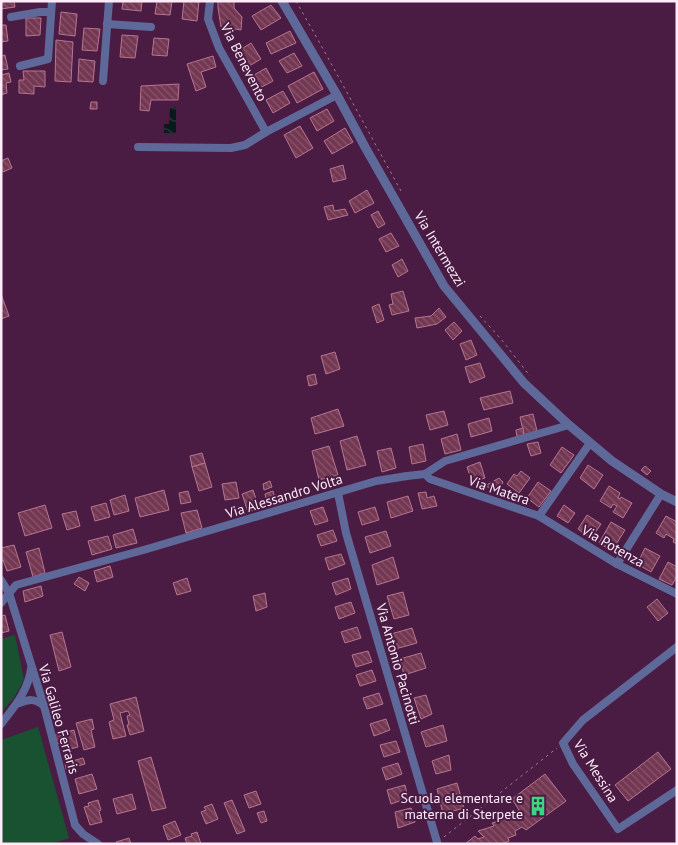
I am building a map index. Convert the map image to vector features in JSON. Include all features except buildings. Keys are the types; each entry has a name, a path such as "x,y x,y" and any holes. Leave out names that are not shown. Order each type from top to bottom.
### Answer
{"street":[{"path":"20,66 48,59 52,1"},
{"path":"103,81 109,1"},
{"name":"Via Benevento","path":"210,1 208,19 218,48 266,132"},
{"name":"Via Intermezzi","path":"283,1 444,286 524,383 568,425 612,461 661,494 677,502"},
{"path":"11,17 51,12"},
{"path":"107,24 151,27"},
{"path":"138,147 231,148 245,145 337,95"},
{"name":"Via Alessandro Volta","path":"1,603 16,585 147,549 376,481 425,474 445,461 568,425"},
{"name":"Via Matera","path":"425,474 430,479 539,516 590,443"},
{"name":"Via Antonio Pacinotti","path":"338,493 346,533 437,842"},
{"path":"617,564 661,494"},
{"name":"Via Potenza","path":"539,516 617,564 677,594"},
{"path":"1,580 9,593"},
{"name":"Via Galileo Ferraris","path":"9,593 44,706 75,825 83,834 98,844"},
{"name":"Via Messina","path":"677,647 583,720 563,743 573,764 618,829 677,790"},
{"path":"1,724 25,691 32,667"},
{"path":"25,691 39,691"},
{"path":"32,700 39,691"},
{"path":"17,704 32,700 38,701 44,706"}],"path":[{"path":"296,1 402,193"},
{"path":"478,313 530,376"},
{"path":"437,842 563,743"}],"green space":[{"path":"15,635 24,680 15,696 1,713 1,639"},
{"path":"38,727 69,838 51,844 1,844 1,740"}],"water":[{"path":"176,107 176,133 164,133 164,124 169,124 170,108"}],"place":[{"name":"Scuola elementare e materna di Sterpete","path":"538,806"}]}
